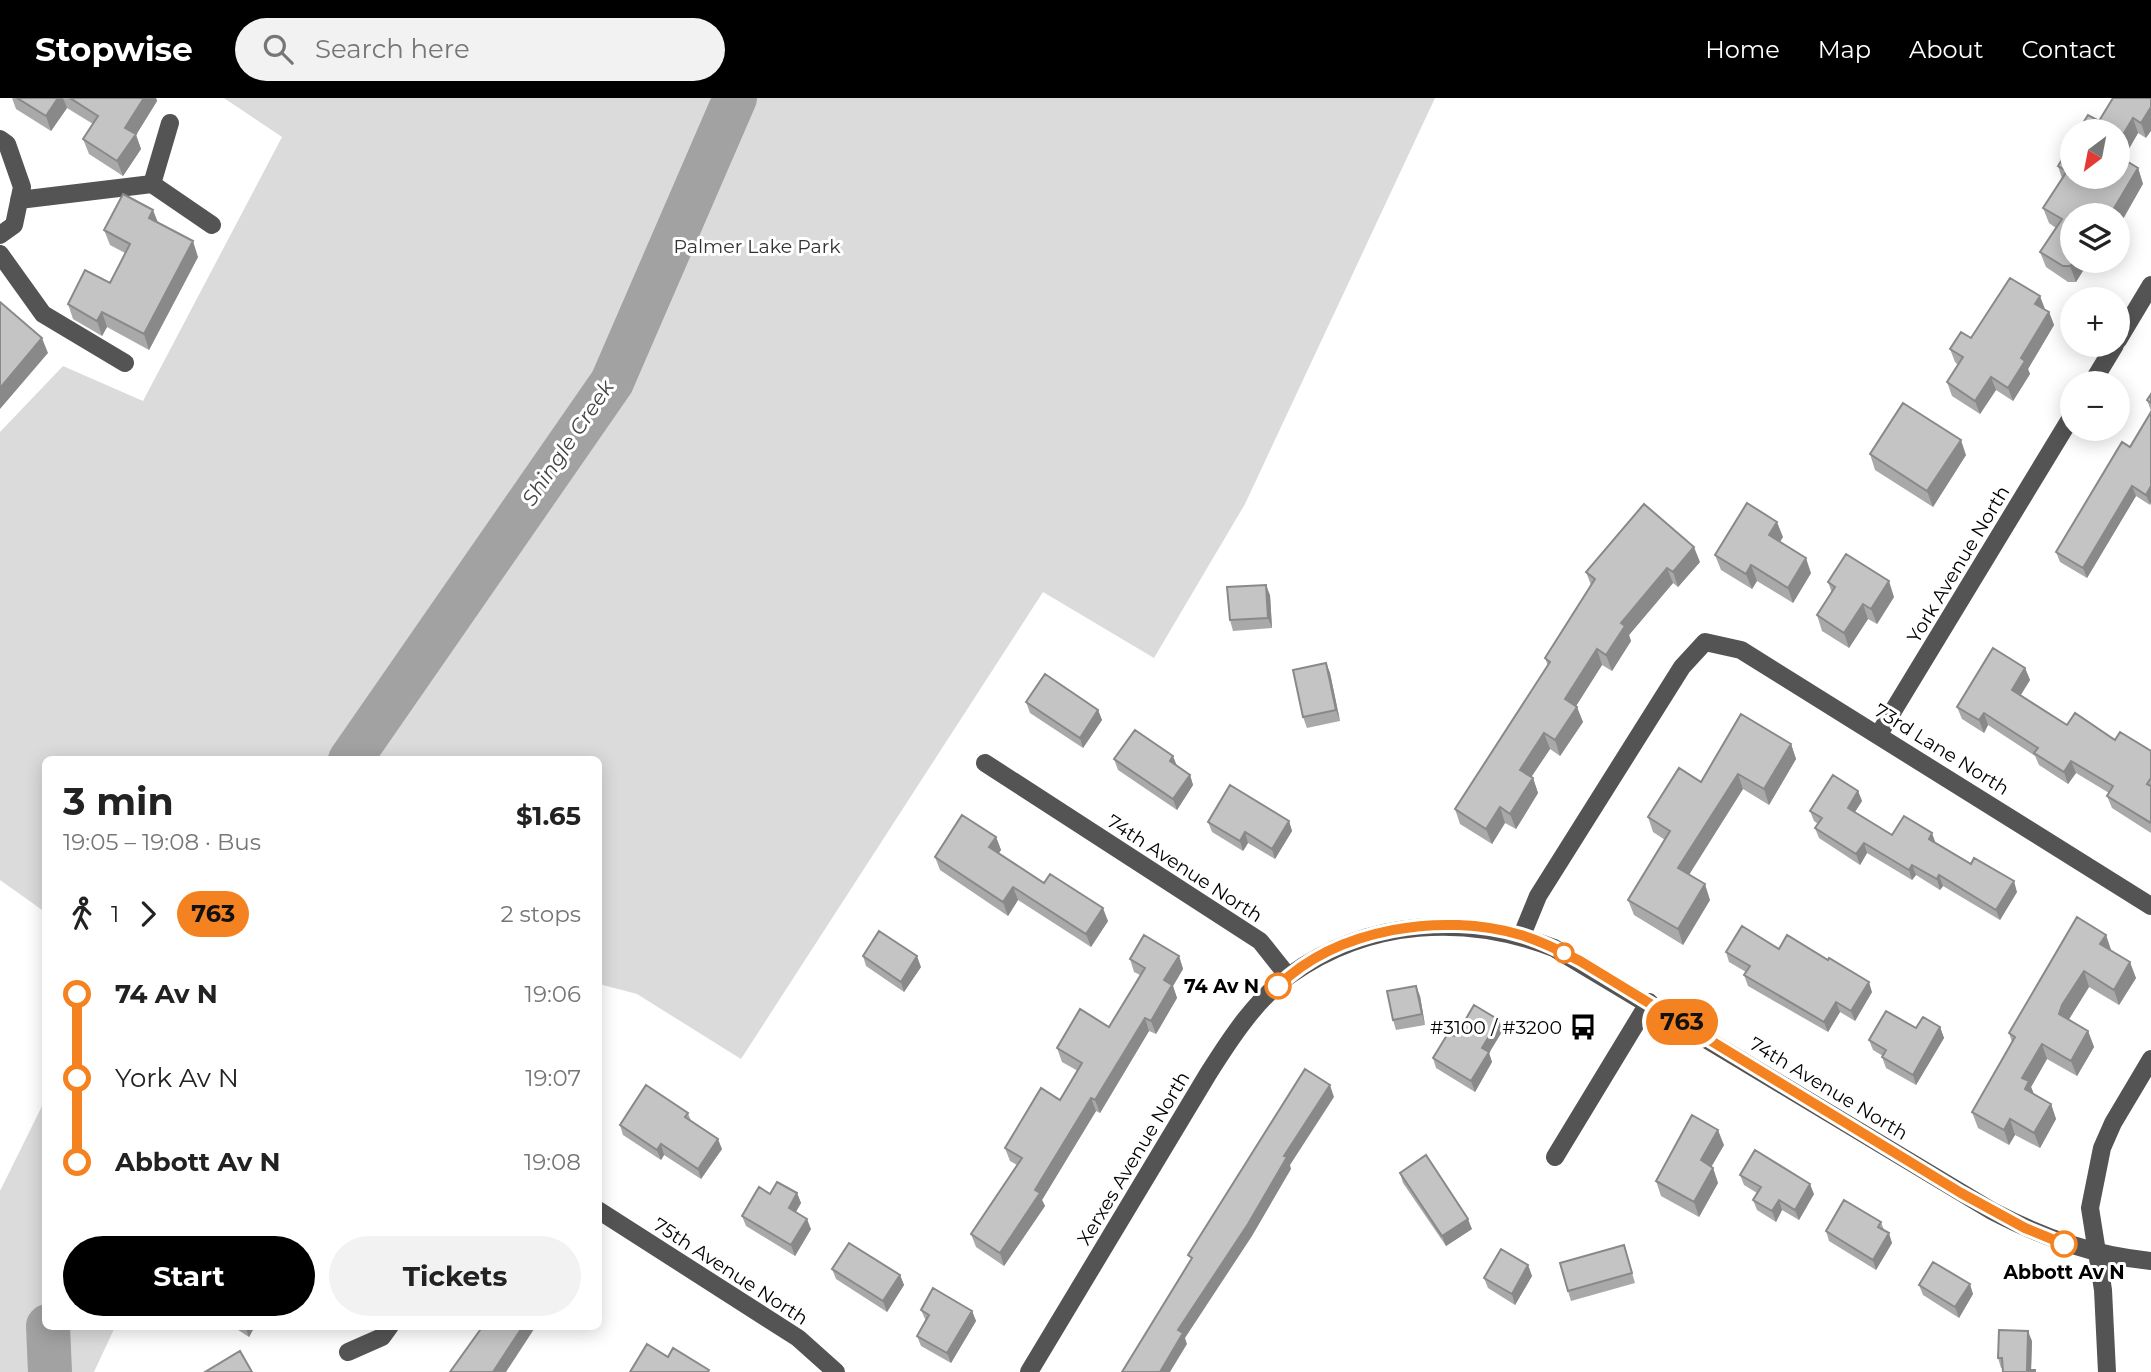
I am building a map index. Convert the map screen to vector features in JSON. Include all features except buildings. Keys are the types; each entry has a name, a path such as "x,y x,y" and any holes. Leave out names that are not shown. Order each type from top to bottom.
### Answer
{"street":[{"path":"152,184 170,123"},
{"path":"0,139 7,144 22,187 14,225 0,235"},
{"path":"19,201 152,184 212,225"},
{"path":"0,254 43,314 125,363"},
{"path":"2130,320 2151,285"},
{"name":"York Avenue North","path":"1879,734 2060,436"},
{"name":"73rd Lane North","path":"1522,935 1534,904 1667,690 1682,667 1705,642 1741,650 2151,906"},
{"name":"74th Avenue North","path":"985,763 1261,941 1288,976 1338,948 1408,928 1469,925 1522,935 1580,961 1992,1211 2052,1241 2096,1253 2151,1261"},
{"name":"Xerxes Avenue North","path":"1029,1372 1225,1047 1288,976"},
{"path":"1555,1157 1649,1002"},
{"path":"2107,1372 2103,1290 2090,1208 2102,1148 2113,1123 2151,1059"},
{"name":"75th Avenue North","path":"602,1213 798,1338 836,1372"},
{"path":"348,1352 382,1337 387,1330"}],"green space":[{"name":"Palmer Lake Park","path":"224,98 1435,98 1245,504 1154,658 1043,592 741,1059 637,994 602,985 602,756 42,756 42,910 0,880 0,432 63,366 143,401 282,137"},
{"path":"42,1106 42,1330 114,1330 94,1372 0,1372 0,1191"}],"waterway":[{"name":"Shingle Creek","path":"353,756 612,382 735,98"},
{"name":"Shingle Creek","path":"48,1330 50,1372"}],"bus line":[{"name":"763","path":"1278,986 1288,976 1338,948 1382,933 1438,925 1469,925 1522,935 1580,961 1992,1211 2052,1241 2064,1244"}],"place":[{"name":"74 Av N","path":"1278,986"},
{"name":"#3100 / #3200","path":"1583,1027"},
{"name":"Abbott Av N","path":"2064,1244"}]}
